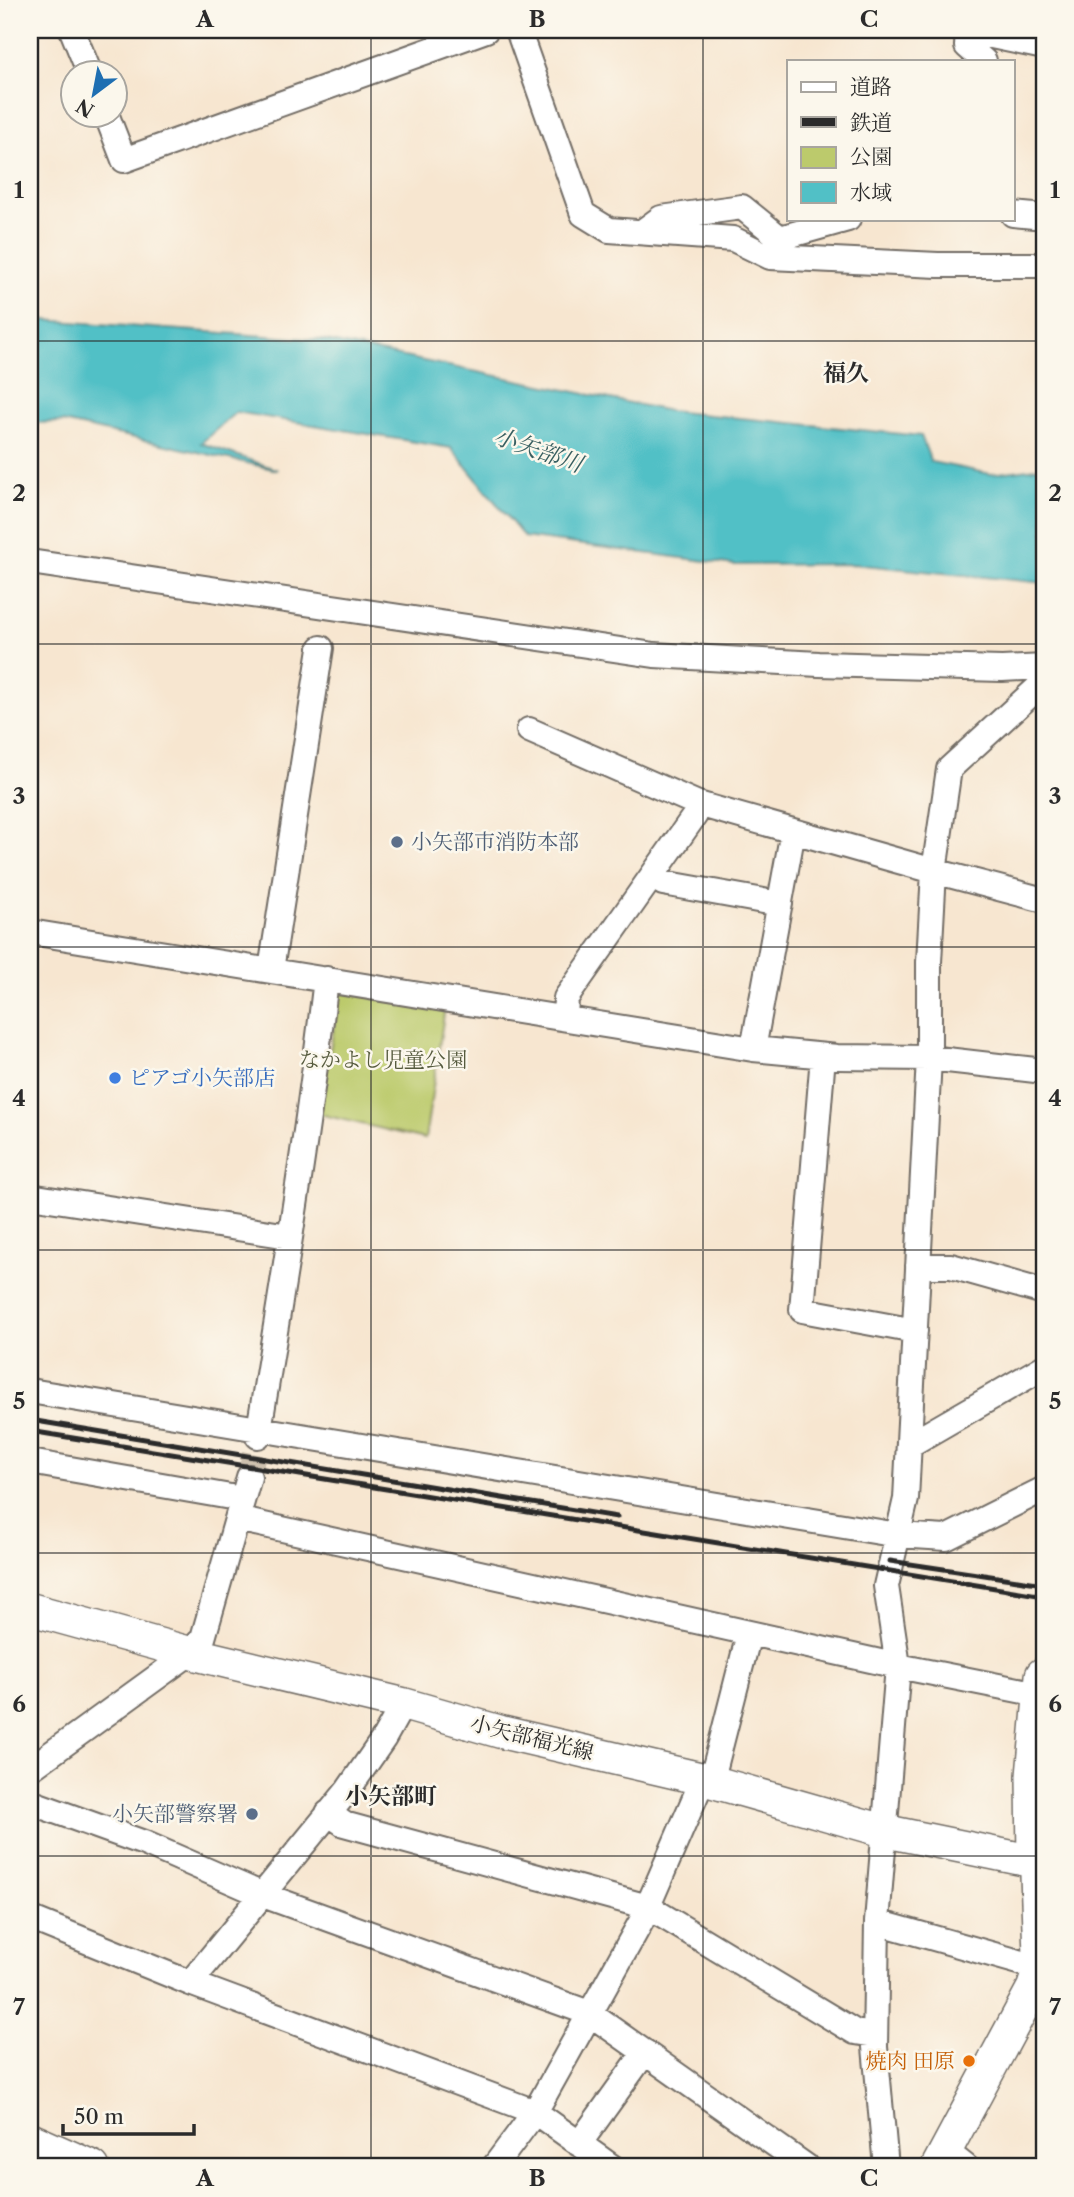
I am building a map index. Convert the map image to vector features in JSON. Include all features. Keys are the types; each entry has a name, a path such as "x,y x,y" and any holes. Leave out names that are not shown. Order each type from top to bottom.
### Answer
{"highway":[{"path":"1040,1863 1035,1776 1043,1688"}],"main road":[{"name":"小矢部福光線","path":"30,1609 190,1653 703,1780 885,1831 1040,1863"},
{"path":"950,2162 1006,2036 1042,1968 1040,1863"},
{"path":"30,2139 78,2164"}],"street":[{"path":"72,30 84,60"},
{"path":"112,130 124,160 486,30"},
{"path":"518,30 583,214 609,230 733,239 770,257 938,265 1044,265"},
{"path":"968,30 967,46 983,60"},
{"path":"975,30 982,34 1044,47"},
{"path":"642,232 661,218 742,207 780,238 844,220"},
{"path":"30,562 654,655 1002,670 1044,667"},
{"path":"271,970 321,648"},
{"path":"886,2167 875,2035 877,1922 898,1666 886,1586 906,1499 929,1058 929,962 934,872 949,769 1044,682"},
{"path":"528,730 698,804 934,872 1044,900"},
{"path":"565,1018 566,998 695,815 698,804"},
{"path":"753,1049 793,831"},
{"path":"653,876 663,883 780,904"},
{"path":"30,932 753,1049 824,1056 929,1058 1044,1071"},
{"path":"259,1432 309,1119 326,979"},
{"path":"824,1056 802,1310 915,1332"},
{"path":"30,1196 289,1236"},
{"path":"918,1266 951,1266 1044,1292"},
{"path":"909,1445 1044,1367"},
{"path":"30,1391 259,1432 898,1535 946,1538 1044,1489"},
{"path":"30,1462 243,1498 749,1634 898,1666 1043,1688"},
{"path":"30,1769 190,1653 203,1638 243,1498"},
{"path":"495,2167 535,2112 648,1907 703,1780 715,1767 749,1634"},
{"path":"190,1983 348,1790 384,1738 403,1704"},
{"path":"30,1802 144,1843 263,1895 589,2013 807,2167"},
{"path":"328,1813 344,1824 648,1907 855,2032 875,2035"},
{"path":"30,1918 190,1983 535,2112 612,2167"},
{"path":"877,1922 1042,1968"},
{"path":"579,2144 645,2052"}],"green space":[{"name":"なかよし児童公園","path":"340,992 445,1008 425,1139 319,1114"}],"water":[{"name":"小矢部川","path":"30,319 321,340 669,411 921,436 931,462 991,474 1044,467 1044,583 853,564 735,565 524,537 451,448 236,412 201,443 278,470 63,422 30,423"}],"tunnel":[{"path":"249,1477 258,1436"}],"railway":[{"path":"30,1420 617,1517"},
{"path":"30,1431 1044,1596"},
{"path":"890,1561 1044,1584"}],"place":[{"name":"小矢部市消防本部","path":"397,842"},
{"name":"ピアゴ小矢部店","path":"115,1078"},
{"name":"小矢部警察署","path":"252,1814"},
{"name":"焼肉 田原","path":"969,2061"}],"district":[{"name":"福久","path":"846,373"},
{"name":"小矢部町","path":"391,1796"}]}
